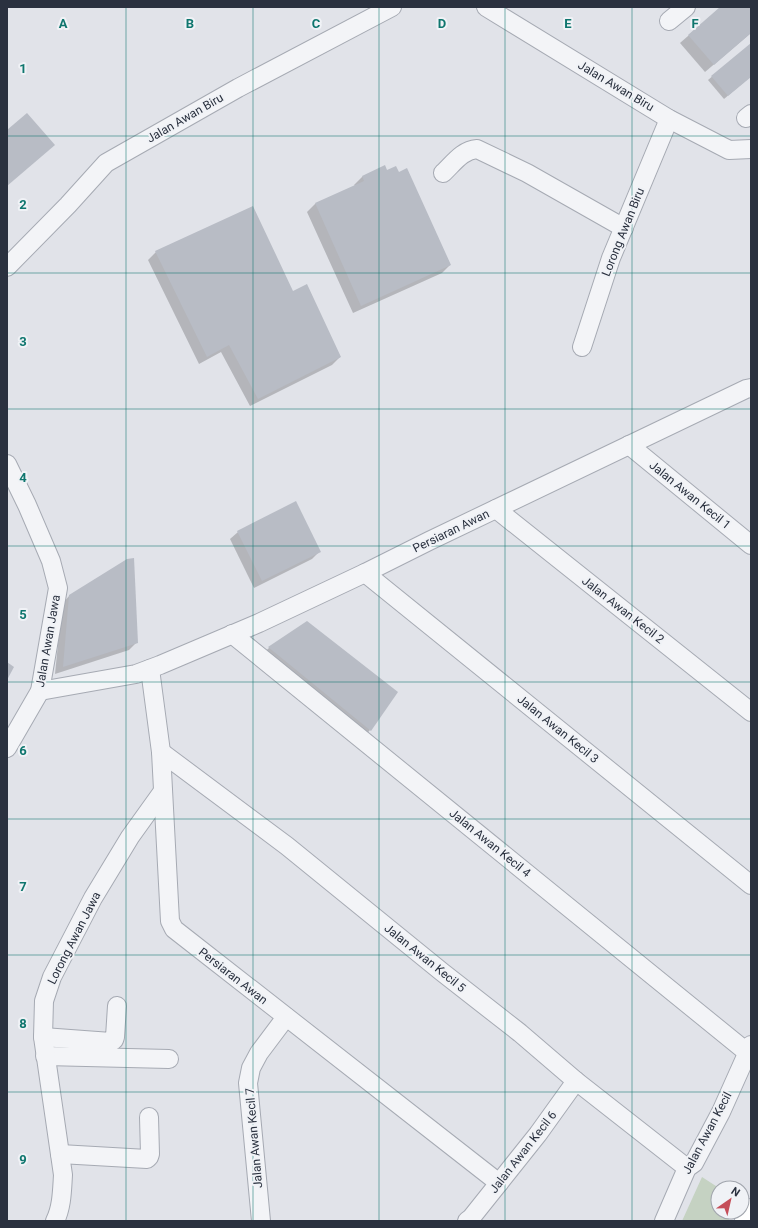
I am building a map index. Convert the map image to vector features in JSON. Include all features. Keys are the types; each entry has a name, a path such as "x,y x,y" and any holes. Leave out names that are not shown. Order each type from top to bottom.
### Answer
{"main road":[{"path":"746,1221 751,1210"}],"street":[{"name":"Jalan Awan Biru","path":"7,267 68,204 104,164 238,88 392,7"},
{"name":"Jalan Awan Biru","path":"486,7 669,118 729,150 751,149"},
{"path":"669,21 686,7"},
{"name":"Lorong Awan Biru","path":"582,347 611,258 669,118"},
{"path":"443,173 465,152 471,149 476,149 528,172 624,228"},
{"name":"Persiaran Awan","path":"40,691 136,674 259,623 746,389 751,388"},
{"name":"Jalan Awan Kecil 1","path":"630,445 751,545"},
{"name":"Jalan Awan Jawa","path":"7,464 28,505 51,561 58,588 40,691 7,748"},
{"name":"Jalan Awan Kecil 2","path":"496,509 751,712"},
{"name":"Jalan Awan Kecil 3","path":"365,573 751,885"},
{"name":"Jalan Awan Kecil 4","path":"232,634 749,1049"},
{"name":"Persiaran Awan","path":"150,669 161,752 170,921 172,927 176,932 499,1183"},
{"name":"Jalan Awan Kecil 5","path":"161,752 287,846 442,972 520,1033 576,1081 687,1168"},
{"name":"Lorong Awan Jawa","path":"55,1221 59,1212 62,1197 63,1175 42,1037 44,1001 52,977 93,898 130,837 163,791"},
{"path":"42,1037 111,1042 114,1040 117,1006"},
{"name":"Jalan Awan Kecil 7","path":"261,1221 248,1084 251,1068 259,1053 286,1017"},
{"name":"Jalan Awan Kecil","path":"664,1221 687,1168 694,1163 718,1118 749,1049"},
{"path":"45,1056 170,1059"},
{"name":"Jalan Awan Kecil 6","path":"467,1221 471,1218 538,1134 576,1081"},
{"path":"60,1154 147,1159 150,1154 149,1117"}],"green space":[{"path":"702,1177 710,1182 710,1220 729,1220 682,1221"}],"building":[{"path":"720,7 751,7 751,33 714,65 688,35"},
{"path":"751,43 751,77 728,96 711,76"},
{"path":"27,113 55,145 7,186 7,130"},
{"path":"385,165 387,170 396,166 399,172 407,168 451,265 361,306 315,203 364,181 362,176"},
{"path":"253,206 293,291 307,284 341,357 258,399 229,345 207,357 155,251"},
{"path":"296,501 321,552 262,581 237,531"},
{"path":"134,558 138,643 63,667 69,595 127,559"},
{"path":"307,621 398,692 371,731 268,647"},
{"path":"7,662 14,667 7,680"}]}
